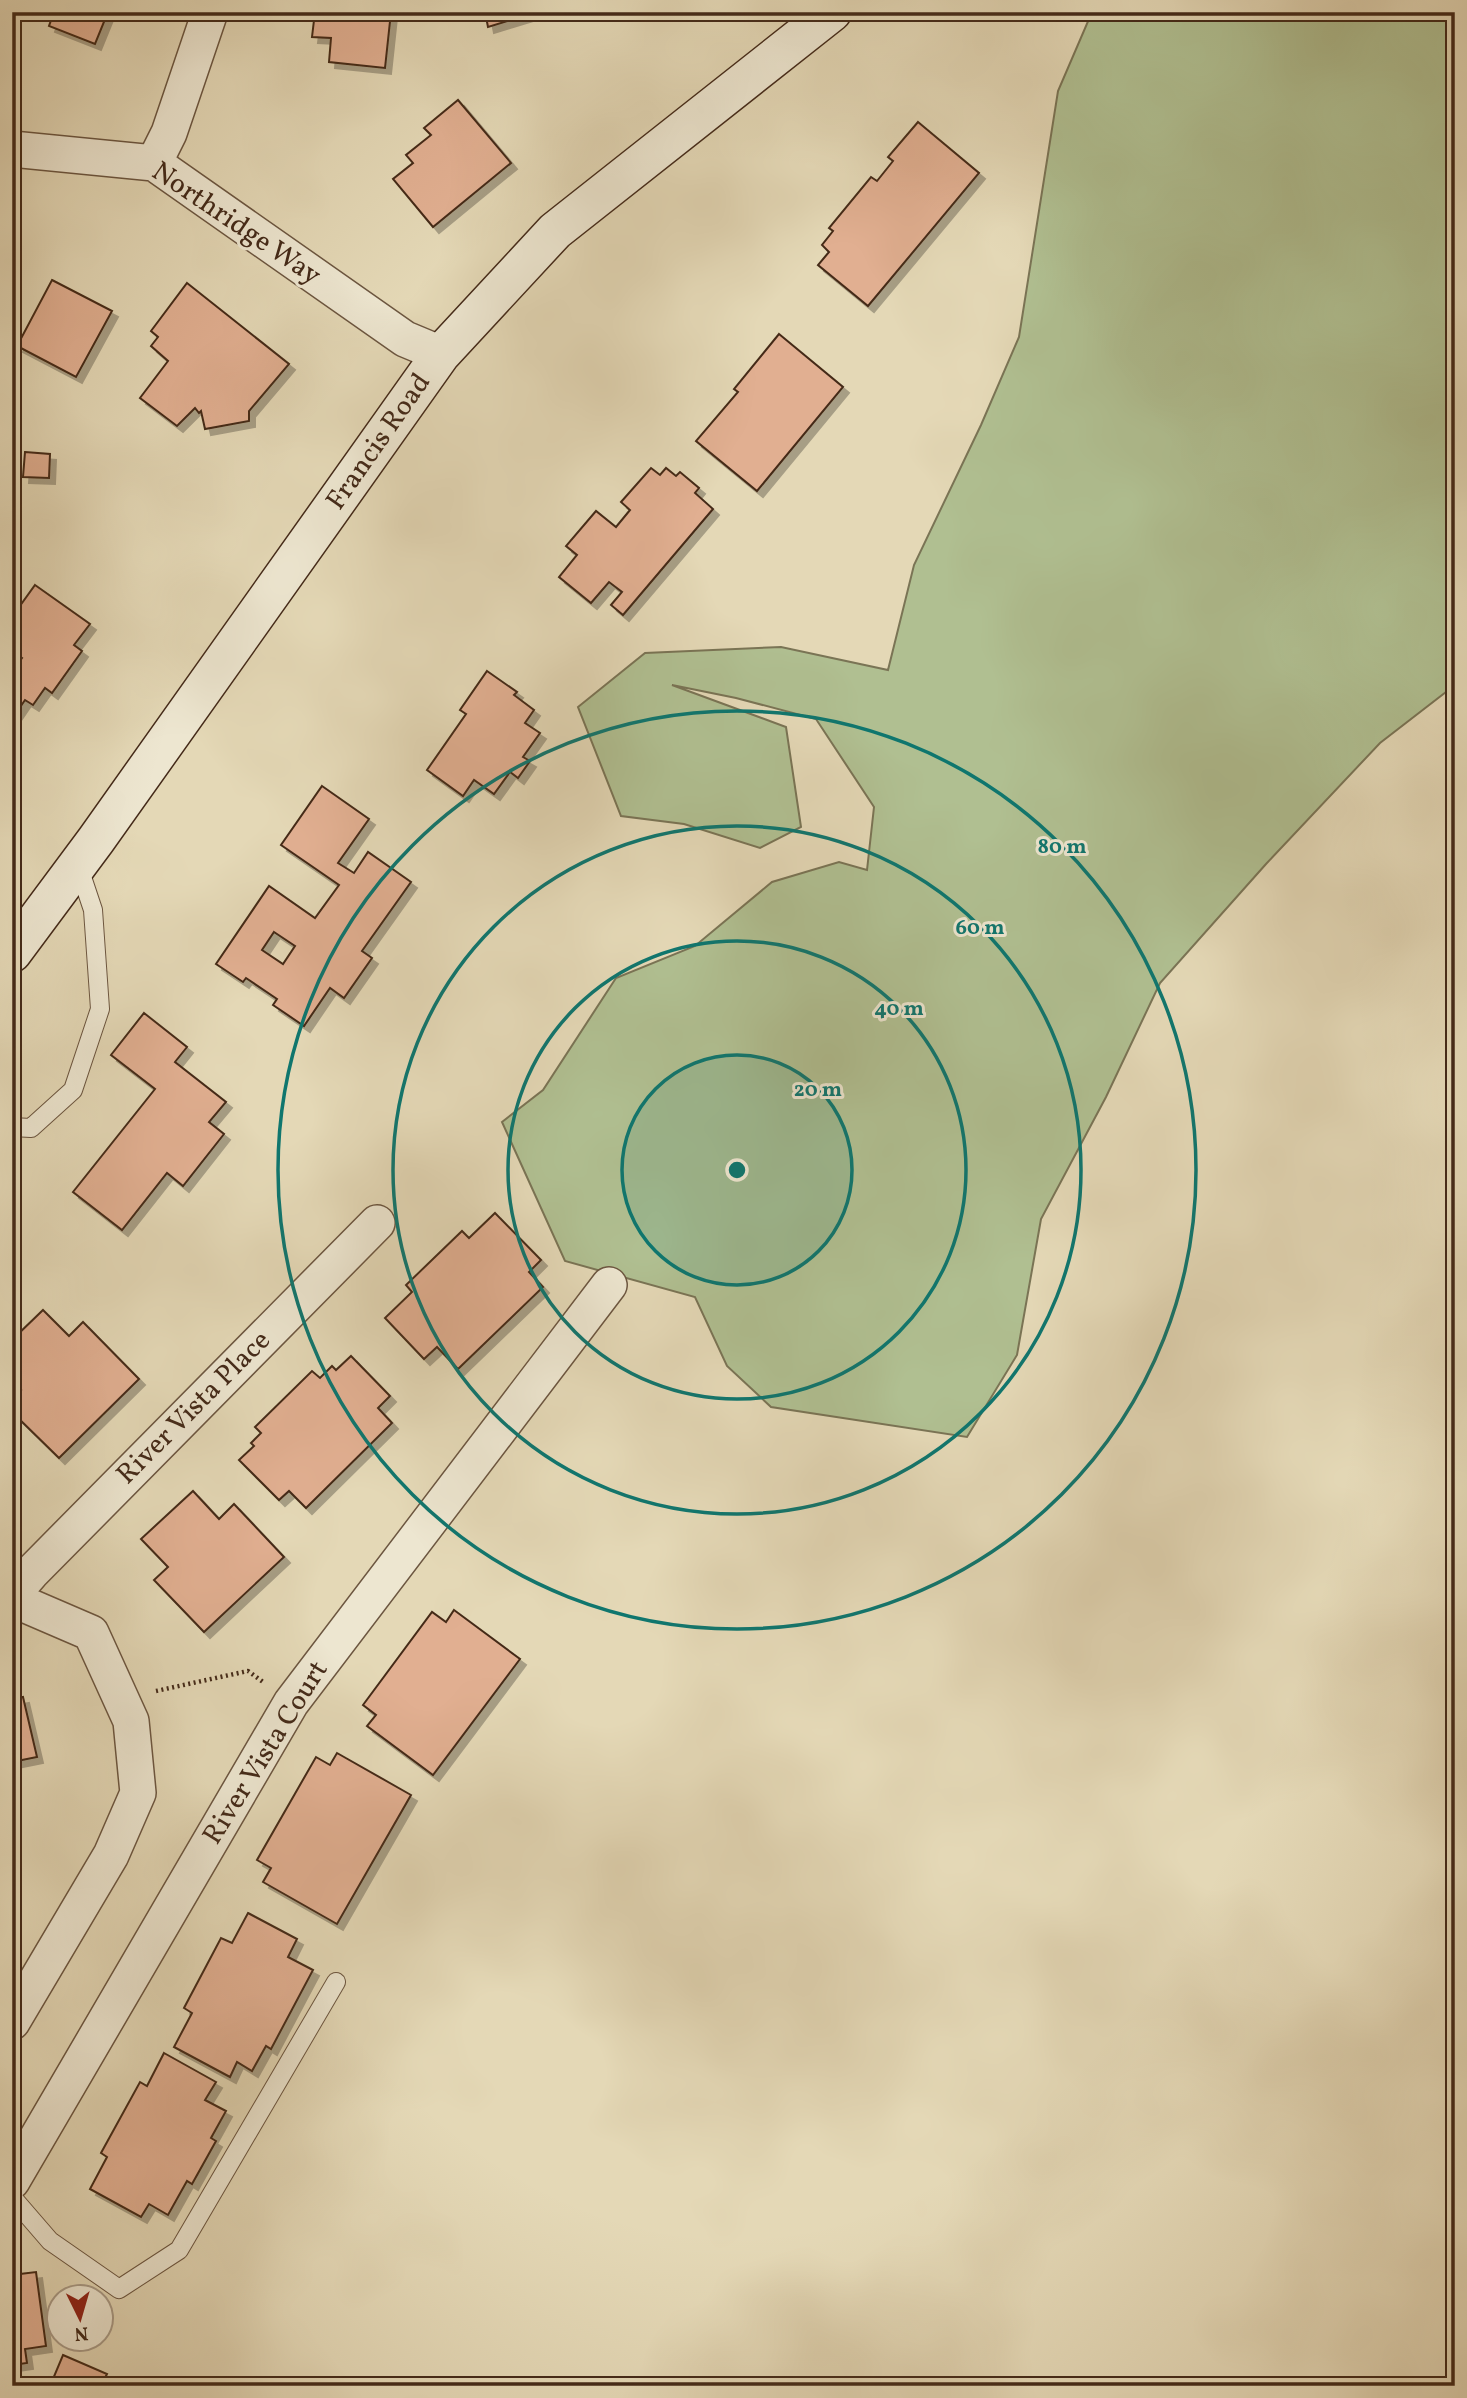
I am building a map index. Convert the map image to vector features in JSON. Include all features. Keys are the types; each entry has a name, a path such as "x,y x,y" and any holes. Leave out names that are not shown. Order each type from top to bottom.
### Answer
{"street":[{"path":"154,163 169,133 209,12"},
{"name":"Francis Road","path":"12,953 78,865 441,354 555,231 831,12"},
{"name":"Northridge Way","path":"12,149 154,163 405,339 441,354"},
{"name":"River Vista Place","path":"12,1597 31,1573 377,1223"},
{"name":"River Vista Court","path":"12,2181 291,1703 609,1284"},
{"path":"12,1597 91,1633 131,1721 138,1793 111,1855 12,2022"}],"lane":[{"path":"12,1127 31,1128 73,1090 100,1009 93,910 78,865"},
{"path":"12,2197 50,2241 119,2289 162,2261 178,2250 336,1982"}],"path":[{"path":"151,1692 248,1671 291,1703"}],"green space":[{"path":"1092,12 1455,12 1455,685 1380,743 1266,864 1160,983 1106,1097 1041,1219 1017,1355 967,1437 771,1407 727,1366 695,1297 565,1261 502,1122 543,1090 616,978 695,946 772,882 839,862 867,870 874,807 816,719 672,685 786,727 801,827 760,848 684,824 621,816 578,707 645,653 781,647 888,670 914,565 981,425 1019,337 1058,91"}],"building":[{"path":"54,12 108,12 95,44 49,26"},
{"path":"315,12 391,12 385,68 329,62 331,38 312,37"},
{"path":"485,12 537,12 488,27"},
{"path":"458,100 511,163 433,227 393,179 413,163 406,155 431,135 424,128"},
{"path":"918,122 979,173 868,306 818,265 829,252 822,245 833,231 829,228 871,177 877,181 893,161 888,157"},
{"path":"52,280 112,311 76,377 17,346"},
{"path":"187,283 289,364 249,411 249,421 205,429 201,411 199,413 195,408 177,426 140,398 168,361 151,346 158,337 151,331"},
{"path":"779,334 843,387 757,491 696,441 738,392 734,389"},
{"path":"25,452 50,454 49,478 23,477"},
{"path":"651,468 660,475 666,468 676,476 680,472 699,488 695,493 713,509 623,615 611,605 622,592 609,582 591,603 559,577 577,555 566,546 596,511 616,527 630,510 621,502"},
{"path":"35,585 90,624 74,645 82,651 52,693 45,688 33,705 25,700 12,719 12,672 22,658 12,651 12,617"},
{"path":"487,671 517,692 514,695 534,710 525,723 540,733 523,757 530,761 518,778 510,772 494,794 474,780 463,796 427,770 466,714 460,710"},
{"path":"322,786 369,819 338,863 354,873 368,852 411,882 362,951 372,958 344,998 330,988 304,1026 273,1005 277,999 246,978 243,982 216,964 269,886 315,918 339,885 281,845","holes":["274,932 295,946 283,964 262,950"]},
{"path":"144,1013 187,1047 175,1062 226,1102 209,1122 224,1134 183,1186 167,1173 122,1230 73,1192 155,1089 111,1055"},
{"path":"495,1213 541,1260 529,1272 543,1287 458,1369 437,1347 424,1359 385,1318 412,1292 406,1285 462,1231 469,1238"},
{"path":"43,1310 69,1336 83,1322 139,1379 59,1458 12,1412 12,1398 21,1390 12,1381 12,1340"},
{"path":"351,1356 390,1396 378,1408 392,1423 306,1508 289,1491 279,1500 239,1460 254,1446 251,1443 261,1433 255,1427 312,1371 320,1378 332,1366 336,1370"},
{"path":"193,1491 219,1519 234,1504 284,1557 204,1632 154,1580 168,1567 141,1539"},
{"path":"454,1610 520,1659 433,1775 367,1726 376,1715 363,1705 432,1612 446,1622"},
{"path":"23,1697 37,1757 12,1762 12,1699"},
{"path":"337,1753 411,1795 337,1924 263,1882 271,1868 257,1860 316,1757 330,1765"},
{"path":"248,1913 297,1939 288,1957 313,1970 271,2049 266,2046 252,2071 237,2062 230,2077 174,2047 192,2013 184,2008 221,1938 232,1943"},
{"path":"164,2053 216,2082 205,2100 226,2111 211,2138 216,2141 192,2184 187,2181 168,2215 149,2204 141,2217 90,2189 107,2157 101,2153 140,2082 147,2086"},
{"path":"36,2272 46,2346 25,2349 27,2363 12,2365 12,2275"},
{"path":"63,2355 107,2374 101,2386 50,2386"}]}
